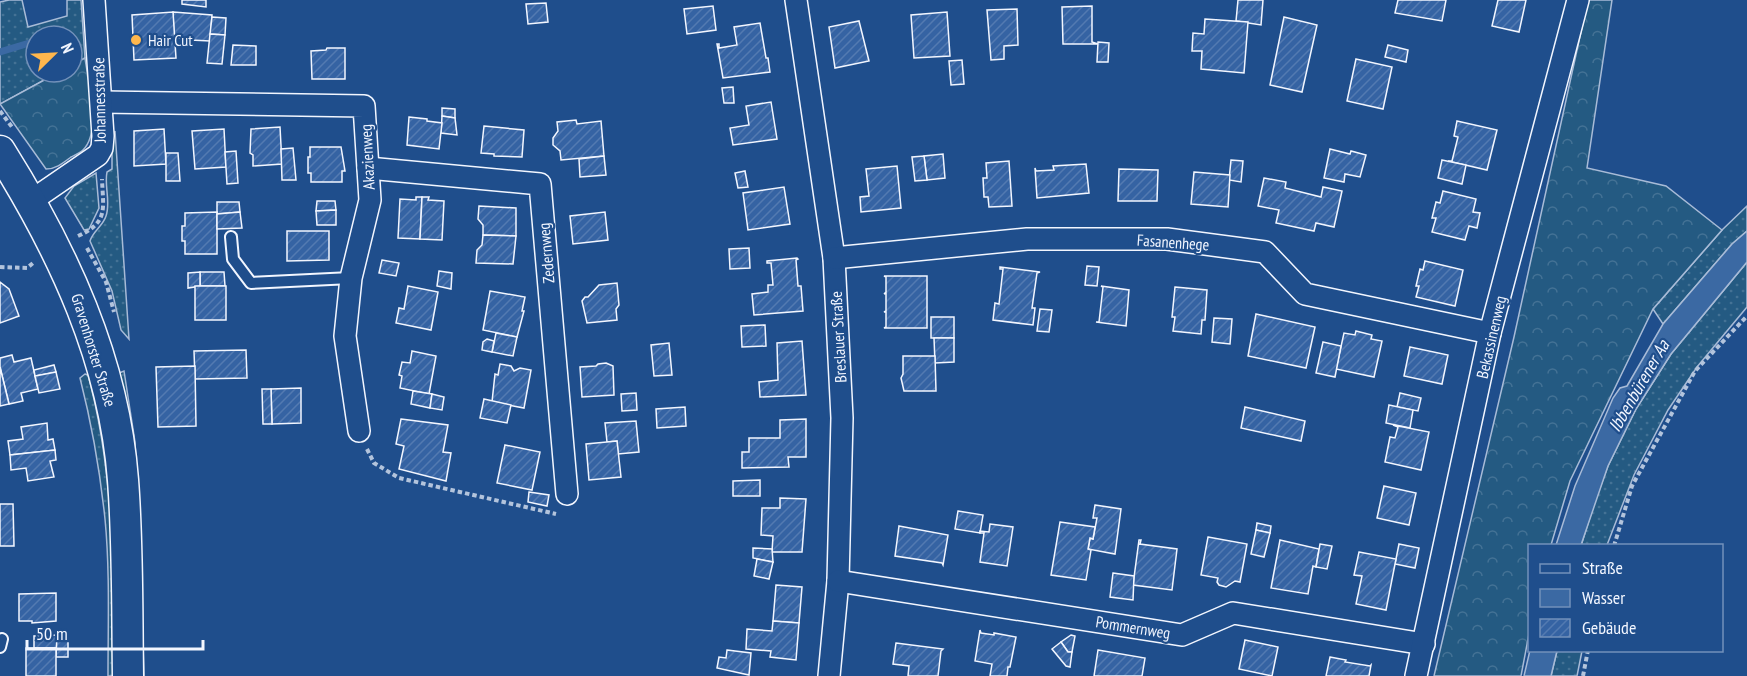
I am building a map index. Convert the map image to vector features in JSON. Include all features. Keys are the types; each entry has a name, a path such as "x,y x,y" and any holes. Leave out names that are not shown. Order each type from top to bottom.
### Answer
{"main road":[{"name":"Gravenhorster Straße","path":"0,151 31,201 47,260 71,280 86,317 112,402 123,479 128,676"}],"street":[{"name":"Johannesstraße","path":"31,201 98,155 102,148 102,102 94,0"},
{"name":"Breslauer Straße","path":"796,0 834,258 842,418 838,581 828,676"},
{"name":"Bekassinenweg","path":"1416,676 1490,333 1578,0"},
{"name":"Akazienweg","path":"102,102 364,106 370,200 351,278 345,336 359,431"},
{"name":"Zedernweg","path":"368,168 540,184 567,494"},
{"name":"Fasanenhege","path":"834,258 1026,238 1167,239 1265,252 1305,294 1490,333"},
{"name":"Pommernweg","path":"838,581 1182,635 1233,613 1424,644"}],"lane":[{"path":"231,237 233,259 251,283 351,278"}],"path":[{"path":"0,267 27,268 35,261 47,260 98,225 104,196 102,148"},
{"path":"1615,544 1632,486 1695,371 1747,316"},
{"path":"359,431 374,464 399,478 557,514 567,494"},
{"path":"1583,676 1588,652"}],"green space":[{"path":"22,0 27,24 24,24 24,84 37,84 0,104 0,2"},
{"path":"67,0 81,0 83,24 39,24 67,16"},
{"path":"1588,0 1612,0 1587,168 1666,186 1722,230 1653,309 1570,481 1551,544 1528,544 1528,639 1521,676 1434,676 1514,337"},
{"path":"84,59 93,119 89,142 80,152 56,167 46,169 0,104 37,84 84,84"},
{"path":"115,131 129,339 121,330 112,291 90,241 105,220 108,200 106,177 107,172 112,169 112,140"},
{"path":"96,173 99,208 89,229 84,230 65,198 74,186"},
{"path":"1747,206 1747,231 1732,244 1663,324 1653,309 1722,230"},
{"path":"1747,262 1747,307 1697,367 1668,410 1634,475 1607,544 1582,544 1608,466 1636,409 1671,354"},
{"path":"124,371 135,442 144,676 139,676 119,373"},
{"path":"85,374 88,375 97,412 108,487 113,562 115,676 108,676 107,539 98,466 80,378"},
{"path":"1557,652 1582,652 1577,676 1551,676"}],"water":[{"name":"Ibbenbürener Aa","path":"1747,231 1747,262 1671,354 1636,409 1608,466 1581,544 1556,544 1575,486 1613,398 1620,388 1627,386 1663,324 1732,244"},
{"path":"1530,652 1557,652 1551,676 1524,676"}],"building":[{"path":"182,0 206,0 206,7 182,4"},
{"path":"1238,0 1263,0 1261,25 1236,21"},
{"path":"1398,0 1446,0 1442,21 1395,13"},
{"path":"1498,0 1526,0 1519,32 1492,26"},
{"path":"546,3 548,22 528,24 526,4"},
{"path":"713,6 716,30 687,34 684,9"},
{"path":"1092,6 1092,42 1098,44 1063,44 1062,7"},
{"path":"1017,9 1018,45 1004,46 1004,59 991,60 987,10"},
{"path":"173,12 212,15 210,41 191,40 192,37 174,38"},
{"path":"173,12 176,58 134,60 132,15"},
{"path":"947,12 950,56 914,58 911,15"},
{"path":"212,17 226,18 225,35 210,34"},
{"path":"1284,17 1317,25 1302,92 1270,85"},
{"path":"1205,19 1248,22 1244,73 1201,69 1202,51 1192,51 1193,33 1204,34"},
{"path":"859,21 869,61 835,68 829,27"},
{"path":"760,23 770,72 723,78 717,44 719,48 737,45 734,27"},
{"path":"210,34 225,35 222,64 207,63"},
{"path":"1098,42 1109,43 1108,62 1097,62"},
{"path":"233,45 256,46 256,65 231,65"},
{"path":"1388,45 1408,50 1406,62 1385,57"},
{"path":"345,48 345,79 312,79 311,51"},
{"path":"1356,59 1392,67 1383,109 1347,101"},
{"path":"962,60 964,84 951,85 949,61"},
{"path":"733,87 734,103 724,103 722,88"},
{"path":"771,102 777,139 733,145 730,128 749,125 746,106"},
{"path":"442,108 455,109 455,118 442,116"},
{"path":"442,116 455,118 457,135 441,133"},
{"path":"409,117 442,123 439,149 407,145"},
{"path":"576,120 577,124 601,121 604,156 561,160 560,151 553,145 553,138 558,131 557,122"},
{"path":"1457,121 1497,130 1487,170 1448,161 1452,161 1458,137 1454,136"},
{"path":"484,126 524,130 522,157 481,153"},
{"path":"280,127 282,164 253,166 253,155 250,153 251,129"},
{"path":"164,129 166,164 134,166 134,131"},
{"path":"224,129 226,167 195,169 192,131"},
{"path":"310,147 341,147 345,171 342,171 342,182 311,182 311,173 308,173"},
{"path":"293,148 296,180 282,180 281,149"},
{"path":"1330,149 1366,155 1360,177 1345,174 1344,182 1324,178"},
{"path":"236,151 238,183 227,184 225,152"},
{"path":"166,153 178,153 180,181 166,181"},
{"path":"943,154 945,178 927,180 924,156"},
{"path":"604,156 606,175 580,177 579,159"},
{"path":"924,156 927,180 915,181 912,157"},
{"path":"1231,160 1243,161 1241,182 1229,180"},
{"path":"1442,160 1466,165 1462,184 1438,178"},
{"path":"1009,161 1012,206 989,207 988,197 984,197 983,178 987,178 986,163"},
{"path":"1086,164 1089,193 1037,198 1035,168 1036,171 1054,170 1053,166"},
{"path":"897,166 901,208 861,212 860,197 869,196 866,169"},
{"path":"1119,169 1158,170 1157,201 1118,201"},
{"path":"745,171 748,187 738,188 735,173"},
{"path":"1194,172 1230,175 1228,207 1191,204"},
{"path":"1264,178 1286,182 1285,188 1321,197 1323,187 1342,191 1334,227 1316,223 1314,231 1276,223 1279,210 1258,206"},
{"path":"784,187 790,224 748,230 743,193"},
{"path":"1443,191 1476,199 1473,212 1480,213 1477,228 1469,226 1465,240 1432,232 1436,218 1432,218 1436,202 1440,203"},
{"path":"416,197 422,197 420,239 398,238 400,199 416,200"},
{"path":"422,197 429,197 428,200 444,201 442,240 420,239"},
{"path":"317,201 335,201 336,210 316,211"},
{"path":"217,202 239,202 240,212 217,214"},
{"path":"479,206 516,208 516,236 483,235 483,225 478,219"},
{"path":"336,210 336,225 317,225 316,211"},
{"path":"217,212 217,254 185,254 182,226 185,226 185,213"},
{"path":"240,212 242,228 217,229 217,214"},
{"path":"605,212 608,240 573,244 570,216"},
{"path":"287,231 329,231 329,260 287,261"},
{"path":"483,235 516,236 513,264 476,263 477,250 482,245"},
{"path":"749,248 750,268 730,269 729,249"},
{"path":"797,258 798,286 801,286 803,311 754,315 752,294 768,292 768,285 773,285 771,263 767,261"},
{"path":"382,260 399,263 396,276 379,273"},
{"path":"1425,261 1463,270 1455,306 1416,297 1420,269 1423,270"},
{"path":"1087,266 1099,267 1097,286 1085,285"},
{"path":"1000,267 1040,272 1037,273 1032,308 1035,308 1033,325 993,320 995,303 999,304 1003,269"},
{"path":"439,271 452,273 451,289 437,286"},
{"path":"200,272 224,272 225,286 200,286"},
{"path":"200,272 200,286 188,288 188,273"},
{"path":"884,276 927,276 927,328 884,328 886,327 886,312 884,312 886,311 886,293 884,294 886,277"},
{"path":"0,282 9,289 19,316 0,323"},
{"path":"617,283 619,305 616,309 617,320 587,323 582,301 585,297 588,297 599,285"},
{"path":"195,286 226,286 226,320 195,320"},
{"path":"408,286 438,292 431,330 396,323 399,308 404,309"},
{"path":"1101,286 1129,290 1126,326 1096,322 1099,322 1103,287"},
{"path":"1175,287 1207,290 1205,320 1202,320 1201,334 1173,331"},
{"path":"490,291 525,297 517,337 483,330"},
{"path":"1040,309 1052,310 1049,332 1037,331"},
{"path":"1256,314 1315,327 1306,368 1248,356"},
{"path":"931,317 954,317 954,338 931,338"},
{"path":"1214,318 1232,319 1230,344 1212,342"},
{"path":"765,325 766,346 742,347 741,326"},
{"path":"1356,331 1372,335 1371,339 1382,341 1374,377 1336,369 1344,333 1355,335"},
{"path":"496,333 517,337 513,356 492,352"},
{"path":"934,338 954,338 954,362 935,363"},
{"path":"487,339 494,341 492,352 482,350 483,342"},
{"path":"802,341 806,395 760,397 759,382 778,380 777,343"},
{"path":"1323,342 1341,346 1335,377 1316,373"},
{"path":"669,343 672,375 654,376 651,345"},
{"path":"1410,347 1448,355 1442,384 1404,376"},
{"path":"246,350 247,378 195,379 194,351"},
{"path":"412,351 436,356 429,394 400,388 402,376 399,375 402,362 410,363"},
{"path":"12,355 14,362 31,358 38,389 21,393 23,401 9,404 0,358"},
{"path":"903,356 935,356 936,391 904,391 901,378"},
{"path":"606,363 613,366 614,395 582,397 580,367"},
{"path":"500,364 511,366 514,371 520,368 531,370 524,408 492,402 495,374 498,375"},
{"path":"54,365 56,372 35,376 34,370"},
{"path":"195,366 196,426 158,427 156,367"},
{"path":"0,367 9,404 0,406"},
{"path":"56,372 60,389 39,393 35,376"},
{"path":"301,388 301,423 272,424 271,389"},
{"path":"262,389 271,389 272,424 263,424"},
{"path":"413,391 432,394 430,408 411,404"},
{"path":"636,393 637,410 622,411 621,394"},
{"path":"1400,393 1421,398 1418,411 1397,407"},
{"path":"432,394 444,397 442,410 430,408"},
{"path":"484,399 511,405 507,423 480,418"},
{"path":"1389,405 1413,410 1410,428 1386,423"},
{"path":"685,407 686,426 657,428 656,409"},
{"path":"1245,407 1305,421 1301,441 1241,428"},
{"path":"401,419 448,425 443,452 451,453 446,481 399,469 404,446 396,444"},
{"path":"806,419 806,457 788,457 789,467 742,468 742,452 749,452 749,438 780,438 780,420"},
{"path":"636,421 639,452 618,454 617,441 607,442 605,423"},
{"path":"47,423 48,440 53,439 55,450 10,455 8,441 23,439 21,427"},
{"path":"1393,425 1429,432 1421,470 1385,462 1390,437 1395,438 1398,427"},
{"path":"617,441 621,477 589,480 586,444"},
{"path":"505,445 540,452 532,490 497,483"},
{"path":"55,450 56,460 50,461 54,477 28,481 26,468 11,470 10,455"},
{"path":"760,480 760,496 733,496 733,481"},
{"path":"1384,486 1416,493 1409,525 1377,518"},
{"path":"529,492 549,495 547,506 528,502"},
{"path":"780,498 806,499 802,552 772,552 773,536 761,535 762,508 780,508"},
{"path":"0,504 13,504 14,546 0,546"},
{"path":"1095,505 1121,509 1115,554 1088,549 1090,538 1093,539 1097,518 1093,518"},
{"path":"958,511 983,515 980,533 955,529"},
{"path":"1060,522 1095,527 1088,549 1091,550 1086,580 1051,575"},
{"path":"1257,523 1271,526 1270,533 1256,530"},
{"path":"990,524 1013,527 1007,566 980,562 984,533 980,531 989,532"},
{"path":"899,526 948,535 943,565 895,556"},
{"path":"1256,530 1270,533 1264,557 1251,554"},
{"path":"1208,537 1247,544 1240,582 1235,581 1226,587 1219,585 1218,578 1201,575"},
{"path":"1139,540 1141,540 1140,544 1177,549 1172,590 1133,585"},
{"path":"1280,540 1319,549 1308,594 1271,588"},
{"path":"1320,544 1332,546 1327,569 1316,567"},
{"path":"1399,544 1419,548 1415,568 1395,564"},
{"path":"753,548 772,549 773,562 753,558"},
{"path":"1359,552 1396,559 1386,610 1356,604 1362,576 1354,575"},
{"path":"757,559 773,562 769,579 754,576"},
{"path":"1113,573 1134,576 1133,600 1110,597"},
{"path":"776,585 802,587 799,623 773,621"},
{"path":"56,593 56,621 32,623 32,621 19,621 19,594"},
{"path":"773,621 799,623 796,660 770,657 771,651 746,649 747,629 772,631"},
{"path":"980,630 981,633 1016,637 1007,676 990,676 992,664 975,661"},
{"path":"57,635 57,648 34,648 34,636"},
{"path":"57,635 68,635 68,657 56,657"},
{"path":"1071,635 1075,636 1072,652 1068,652 1061,642"},
{"path":"1245,640 1278,647 1272,676 1239,669"},
{"path":"1061,642 1068,652 1072,652 1070,667 1066,666 1052,649"},
{"path":"896,643 943,649 938,676 908,676 909,666 893,664"},
{"path":"26,648 56,648 56,676 26,676"},
{"path":"727,650 751,653 749,675 717,668 719,657 726,658"},
{"path":"1098,650 1145,658 1142,676 1094,676"},
{"path":"1330,657 1346,660 1345,662 1371,665 1369,676 1326,676"}],"waterway":[{"path":"0,52 24,45"}],"place":[{"name":"Hair Cut","path":"136,40"}]}
